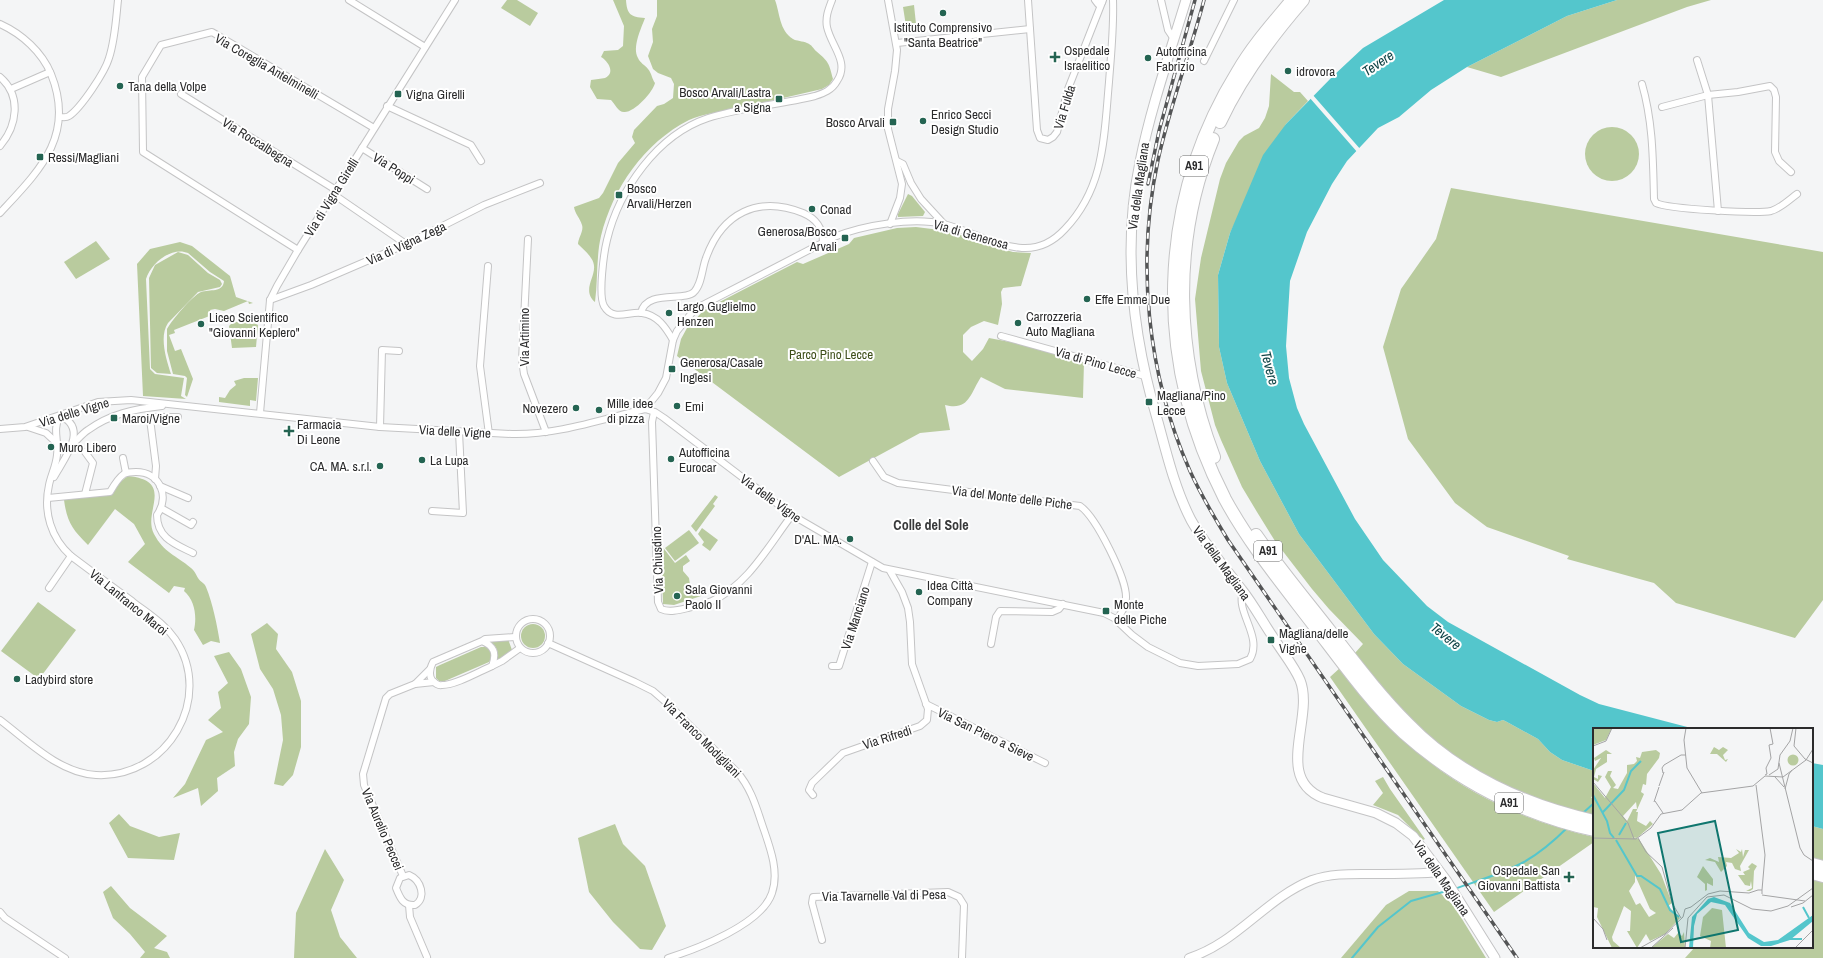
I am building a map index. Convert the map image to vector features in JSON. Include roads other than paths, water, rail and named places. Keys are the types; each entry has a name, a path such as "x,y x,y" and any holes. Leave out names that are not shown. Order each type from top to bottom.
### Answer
{"highway":[{"name":"A91","path":"1292,0 1260,38 1240,75 1218,126 1200,176 1179,266 1184,334 1194,396 1216,463 1237,504 1267,549 1379,693 1408,725 1469,777 1593,827"},
{"name":"A91","path":"1240,75 1303,0"},
{"path":"1813,864 1823,867"},
{"path":"1813,873 1823,876"}],"main road":[{"name":"Via della Magliana","path":"1186,0 1144,144 1132,212 1131,249 1134,304 1138,339 1146,376 1171,470 1184,505 1205,542 1243,591 1301,683 1304,704 1297,764 1306,785 1318,796 1365,809 1396,823 1413,836 1443,876 1495,958"}],"street":[{"path":"60,117 68,116 82,102 106,65 112,46 118,0"},
{"path":"349,0 425,47"},
{"name":"Via di Vigna Girelli","path":"260,413 270,300 298,250 387,106 455,0"},
{"path":"673,340 668,331 660,322 651,316 641,313 624,316 612,314 607,310 602,300 604,260 607,240 614,216 628,187 658,151 692,125 726,113 808,98 824,93 832,88 839,78 842,68 840,58 827,27 827,14 832,0"},
{"path":"888,0 897,44 896,65 889,106 888,123 890,142 902,180 902,189 890,224"},
{"name":"Via Fulda","path":"1028,0 1037,130 1040,138 1048,140 1054,137 1057,132 1068,89 1103,1"},
{"path":"1095,0 1098,4 1103,1"},
{"path":"1161,0 1168,30 1174,40"},
{"path":"1204,61 1234,0"},
{"name":"Via di Generosa","path":"645,409 658,393 666,378 673,340 682,324 698,306 846,232 890,224 918,221 944,224 1009,245 1033,248 1043,245 1053,239 1072,221 1091,189 1100,164 1103,147 1111,54 1113,1"},
{"path":"0,24 10,28 25,39 37,52 50,72 58,95 60,117 56,135 47,156 28,183 0,213"},
{"path":"897,44 1030,29"},
{"name":"Via Coreglia Antelminelli","path":"298,250 142,152 142,77 161,45 212,32 374,128"},
{"path":"1697,60 1708,95 1718,211"},
{"path":"11,89 50,72"},
{"path":"0,77 11,89 14,104 14,121 10,133 0,146"},
{"path":"1642,84 1651,121 1655,201 1664,206 1718,211 1769,211 1780,207 1797,194"},
{"path":"1662,107 1708,95 1742,92 1766,86 1773,89 1776,100 1774,137 1775,152 1779,161 1791,172"},
{"name":"Via Roccalbegna","path":"181,94 334,192 403,242"},
{"path":"387,106 471,145 481,161"},
{"name":"Via Poppi","path":"362,148 427,189"},
{"path":"896,162 903,164 918,195 944,224"},
{"name":"Via di Vigna Zega","path":"270,300 311,285 411,242 484,205 540,184"},
{"path":"641,313 642,309 654,300 671,296 690,295 698,287 711,245 727,223 741,213 756,207 773,205 792,209 816,221 822,229 823,243"},
{"name":"Via Artimino","path":"528,239 522,360 524,374 546,432"},
{"path":"488,266 480,366 489,434"},
{"path":"690,295 698,306"},
{"name":"Via di Pino Lecce","path":"1001,336 1146,376"},
{"path":"380,427 382,350 399,351"},
{"name":"Via delle Vigne","path":"0,429 25,427 92,404 113,400 131,400 260,413 380,427 489,434 528,434 546,432 645,409 654,412 792,515 890,571 1104,613 1117,620 1135,638 1148,647 1180,663 1198,666 1242,664 1250,659 1254,648 1241,599 1243,591"},
{"name":"Via Lanfranco Maroi","path":"71,446 85,432 111,416 134,410 175,405"},
{"name":"Via Chiusdino","path":"654,412 652,422 658,602 661,609 668,611 686,608 708,602 725,593 750,570 792,515"},
{"name":"Via Lanfranco Maroi","path":"0,720 51,758 70,769 96,775 131,770 149,761 171,741 182,723 187,708 189,672 184,655 174,639 164,626 71,556 61,546 52,531 48,517 48,487 57,458 56,426 60,416 66,419 73,428 74,437 71,446 48,487"},
{"path":"155,479 156,466 150,419 151,417 178,417"},
{"path":"25,427 34,428 46,433 64,448 71,446"},
{"path":"432,511 463,513 459,432"},
{"path":"86,452 92,463 86,494"},
{"path":"123,458 126,474"},
{"name":"Via del Monte delle Piche","path":"873,461 884,477 898,483 1080,506 1089,514 1099,529 1124,586 1126,599 1125,605 1117,620"},
{"path":"48,498 110,492 116,482 126,474 141,472 151,475 160,486 164,499 157,514 160,529 166,539 193,553"},
{"path":"160,486 188,498"},
{"path":"161,508 191,525 193,522"},
{"path":"49,588 71,556"},
{"name":"Via Manciano","path":"832,666 839,666 872,562"},
{"name":"Via Rifredi","path":"812,795 809,788 812,783 843,752 920,726 928,717 926,704 912,664 908,608 902,592 890,571"},
{"path":"991,644 996,617 1000,611 1052,612 1059,609 1063,604"},
{"path":"532,618 538,619 547,626 549,632 548,643 541,651 535,653 524,651 520,648 515,638 518,626 522,622 532,618"},
{"name":"Via Aurelio Peccei","path":"415,684 430,669 433,662 482,640 492,638 515,638"},
{"path":"482,640 491,645 494,650 495,658 492,666"},
{"name":"Via Franco Modigliani","path":"548,643 641,685 660,696 737,772 746,784 752,796 772,858 774,881 771,897 759,912 733,930 699,946 668,958"},
{"name":"Via Aurelio Peccei","path":"403,876 364,785 363,774 386,698 390,694 415,684 434,682 441,686 449,684 502,661 520,648"},
{"path":"430,669 430,678 434,682"},
{"name":"Via San Piero a Sieve","path":"926,704 1045,763"},
{"path":"1189,958 1203,954 1218,945 1284,895 1313,880 1338,874 1443,876"},
{"path":"410,875 417,879 422,892 420,902 415,905 409,905 401,900 396,888 397,882 403,876 410,875"},
{"name":"Via Tavarnelle Val di Pesa","path":"822,940 812,903 813,897 948,892 959,897 964,905 962,958"},
{"path":"409,905 410,917 427,957"},
{"path":"0,912 5,918 65,958"}],"water":[{"name":"Tevere","path":"1444,0 1617,0 1567,16 1467,67 1431,90 1399,117 1378,128 1347,161 1332,184 1307,232 1290,281 1286,346 1289,378 1297,408 1304,424 1355,519 1383,560 1427,606 1448,622 1599,704 1691,728 1593,728 1593,771 1562,760 1550,752 1538,739 1503,720 1497,722 1489,720 1461,706 1403,664 1374,634 1299,534 1260,461 1227,383 1219,347 1218,275 1230,233 1263,155 1286,124 1363,48"},
{"path":"1813,763 1823,765 1823,829 1813,826"}],"waterway":[{"path":"1583,813 1593,804"},
{"path":"1454,889 1498,874 1524,862 1536,855 1568,827"},
{"path":"1352,958 1378,927 1411,901 1450,890"}],"railway":[{"path":"1148,184 1159,131 1195,0"},
{"path":"1204,0 1168,120 1158,160 1151,199 1148,238 1147,278 1155,357 1175,434 1194,480 1228,540 1517,958"}],"place":[{"name":"Istituto Comprensivo \"Santa Beatrice\"","path":"943,13"},
{"name":"Ospedale Israelitico","path":"1055,57"},
{"name":"Autofficina Fabrizio","path":"1148,58"},
{"name":"idrovora","path":"1288,71"},
{"name":"Tana della Volpe","path":"120,86"},
{"name":"Vigna Girelli","path":"398,94"},
{"name":"Bosco Arvali/Lastra a Signa","path":"779,99"},
{"name":"Enrico Secci Design Studio","path":"923,121"},
{"name":"Bosco Arvali","path":"893,122"},
{"name":"Ressi/Magliani","path":"40,157"},
{"name":"Bosco Arvali/Herzen","path":"619,195"},
{"name":"Conad","path":"812,209"},
{"name":"Generosa/Bosco Arvali","path":"845,238"},
{"name":"Effe Emme Due","path":"1087,299"},
{"name":"Largo Guglielmo Henzen","path":"669,313"},
{"name":"Carrozzeria Auto Magliana","path":"1018,323"},
{"name":"Liceo Scientifico \"Giovanni Keplero\"","path":"201,324"},
{"name":"Generosa/Casale Inglesi","path":"672,369"},
{"name":"Magliana/Pino Lecce","path":"1149,402"},
{"name":"Emi","path":"677,406"},
{"name":"Novezero","path":"576,408"},
{"name":"Mille idee di pizza","path":"599,410"},
{"name":"Maroi/Vigne","path":"114,418"},
{"name":"Farmacia Di Leone","path":"289,431"},
{"name":"Muro Libero","path":"51,447"},
{"name":"Autofficina Eurocar","path":"671,459"},
{"name":"La Lupa","path":"422,460"},
{"name":"CA. MA. s.r.l.","path":"380,466"},
{"name":"D'AL. MA.","path":"850,539"},
{"name":"Idea Città Company","path":"919,592"},
{"name":"Sala Giovanni Paolo II","path":"677,596"},
{"name":"Monte delle Piche","path":"1106,611"},
{"name":"Magliana/delle Vigne","path":"1271,640"},
{"name":"Ladybird store","path":"17,679"},
{"name":"Ospedale San Giovanni Battista","path":"1569,877"}],"district":[{"name":"Colle del Sole","path":"931,525"}],"park label":[{"name":"Parco Pino Lecce","path":"831,354"}]}
